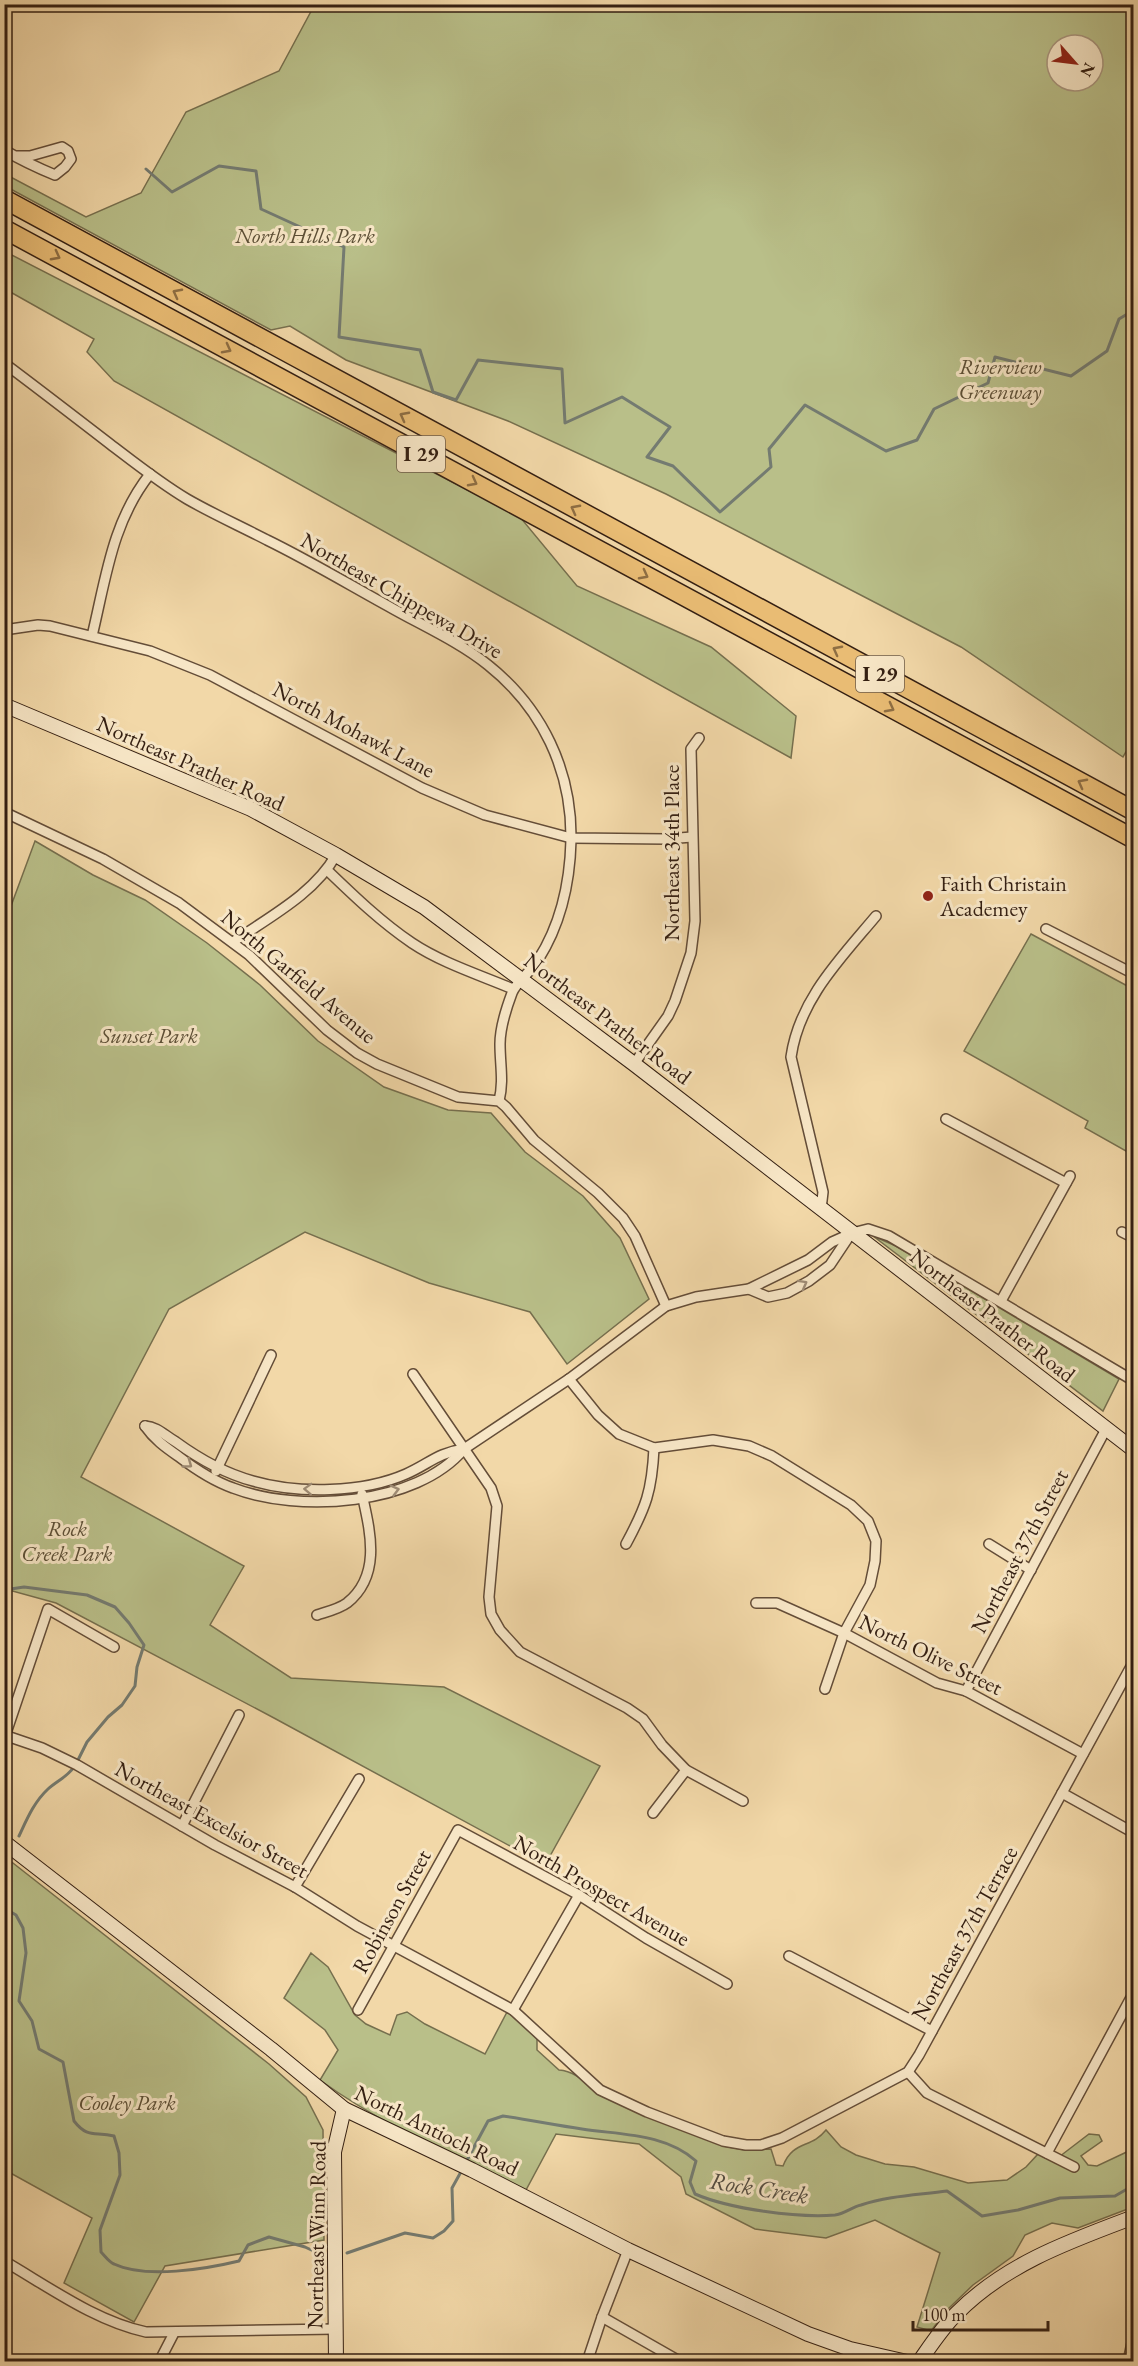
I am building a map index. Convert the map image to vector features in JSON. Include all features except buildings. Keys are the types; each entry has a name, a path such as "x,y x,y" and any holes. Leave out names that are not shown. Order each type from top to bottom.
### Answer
{"highway":[{"name":"I 29","path":"4,199 1134,811"},
{"name":"I 29","path":"4,229 1134,839"}],"main road":[{"name":"Northeast Prather Road","path":"4,705 251,809 424,906 518,984 634,1064 1134,1450"},
{"name":"North Antioch Road","path":"4,1842 271,2049 344,2109 472,2170 628,2250 808,2334 850,2349 907,2361"},
{"name":"Northeast Winn Road","path":"336,2361 334,2152 344,2109"},
{"path":"919,2361 955,2314 992,2281 1051,2248 1134,2217"}],"street":[{"path":"4,150 15,156 55,175 71,159 68,151 62,147 30,156 15,156"},
{"name":"Northeast Chippewa Drive","path":"5,364 150,474 220,517 267,539 468,651 504,679 530,708 553,747 564,776 571,838 566,894 561,911 546,948 518,984"},
{"path":"92,636 117,529 135,493 150,474"},
{"name":"North Mohawk Lane","path":"4,630 38,625 150,651 210,675 422,788 503,820 571,838 692,837"},
{"name":"Northeast 34th Place","path":"634,1064 668,1016 691,953 695,921 691,749 699,738"},
{"name":"North Garfield Avenue","path":"4,812 134,876 179,903 233,942 327,1030 357,1053 376,1064 458,1097 499,1101"},
{"path":"233,942 306,891 327,870 336,855"},
{"path":"327,870 351,896 412,943 432,954 518,984 501,1033 500,1062 503,1083 499,1101 534,1140 612,1204 635,1236 666,1306"},
{"path":"821,1209 823,1192 791,1057 794,1037 802,1017 826,975 876,916"},
{"path":"1046,929 1134,974"},
{"path":"946,1119 1068,1179 1001,1301"},
{"path":"464,1449 447,1451 407,1474 388,1481 319,1490 285,1488 251,1481 176,1443 156,1427 144,1426 153,1438 199,1472 233,1488 264,1497 298,1502 345,1501 400,1490 455,1460 464,1449 569,1379 666,1306 696,1297 749,1289 800,1265 831,1242 852,1233 868,1230 889,1236 1134,1381"},
{"path":"1122,1232 1134,1238"},
{"path":"749,1289 768,1297 787,1293 809,1281 830,1265 852,1233"},
{"path":"212,1478 271,1355"},
{"path":"413,1374 491,1488 497,1506 489,1597 491,1614 500,1630 520,1652 627,1708 643,1719 662,1745 686,1770 743,1801"},
{"path":"569,1379 597,1415 619,1434 654,1448 712,1440 749,1446 772,1456 850,1505 868,1521 876,1541 870,1585 844,1633 825,1689"},
{"name":"Northeast 37th Street","path":"966,1691 1106,1429"},
{"path":"626,1544 644,1510 652,1480 654,1448"},
{"path":"317,1616 346,1604 360,1590 369,1574 372,1556 361,1485"},
{"path":"989,1544 1031,1570"},
{"name":"North Olive Street","path":"756,1603 777,1603 844,1633 937,1683 966,1691 1083,1754"},
{"path":"5,1735 48,1609 114,1647"},
{"name":"Northeast 37th Terrace","path":"908,2072 1133,1664"},
{"path":"182,1826 239,1715"},
{"name":"Northeast Excelsior Street","path":"5,1735 60,1755 182,1826 295,1887 395,1947 513,2010 600,2090 647,2112 723,2141 754,2145 772,2143 908,2072"},
{"path":"653,1813 686,1770"},
{"path":"295,1887 358,1779"},
{"path":"1062,1793 1134,1833"},
{"name":"North Prospect Avenue","path":"458,1830 579,1895 645,1938 727,1984"},
{"name":"Robinson Street","path":"358,2010 458,1830"},
{"path":"513,2010 579,1895"},
{"path":"789,1956 932,2031"},
{"path":"1047,2153 1134,1992"},
{"path":"908,2072 927,2093 1074,2167"},
{"path":"587,2361 628,2250"},
{"path":"4,2261 116,2324 146,2332 336,2329"},
{"path":"602,2317 681,2361"},
{"path":"159,2361 174,2333"},
{"path":"1128,2361 1134,2333"}],"green space":[{"path":"315,4 1133,5 1134,738 1123,757 961,647 666,494 508,421 346,360 290,326 271,330 5,186 5,174 86,217 141,193 186,112 279,71"},
{"path":"4,251 520,517 577,586 711,647 796,716 791,758 114,381 87,352 94,339 5,289"},
{"path":"35,841 93,875 145,900 207,943 260,985 318,1041 384,1087 448,1110 491,1113 525,1152 583,1196 620,1238 649,1299 567,1364 530,1312 429,1283 305,1232 169,1309 81,1477 244,1566 210,1625 291,1678 444,1687 600,1766 545,1865 56,1603 5,1589 4,925"},
{"path":"1031,934 1133,989 1133,1155 1085,1128 1088,1121 964,1051"},
{"path":"873,1236 896,1246 1119,1379 1103,1411"},
{"name":"Cooley Park","path":"4,1856 269,2064 306,2097 323,2130 324,2240 165,2266 134,2322 64,2283 92,2218 5,2170"},
{"path":"311,1953 328,1967 355,2015 366,2024 390,2035 397,2015 407,2012 425,2024 485,2054 507,2012 537,2039 537,2050 559,2070 579,2077 610,2100 723,2146 745,2150 771,2149 776,2165 783,2166 792,2152 814,2140 826,2130 841,2147 856,2155 885,2164 914,2167 968,2183 1007,2180 1026,2167 1039,2153 1055,2160 1089,2134 1099,2135 1102,2141 1081,2156 1088,2165 1097,2166 1133,2149 1133,2207 1078,2228 1052,2223 1025,2235 1013,2256 973,2285 946,2311 931,2331 917,2327 940,2253 875,2220 826,2238 755,2229 686,2194 681,2177 639,2144 556,2134 526,2190 420,2140 344,2097 320,2080 338,2050 325,2030 284,1998"}],"waterway":[{"path":"146,169 172,192 219,166 256,171 261,209 344,247 339,337 420,350 433,392 456,400 478,360 562,369 565,423 622,397 670,427 647,457 673,466 720,512 771,467 769,449 805,405 886,451 917,440 934,409 988,383 995,357 1071,376 1107,351 1119,319 1134,310"},
{"name":"Rock Creek","path":"4,1590 24,1587 87,1595 115,1607 144,1645 137,1667 135,1686 122,1705 108,1717 87,1742 78,1760"},
{"name":"Rock Creek","path":"19,1836 39,1799 74,1767"},
{"name":"Rock Creek","path":"4,1866 7,1858"},
{"name":"Rock Creek","path":"4,1908 16,1915 23,1928 26,1953 19,2001 32,2021 39,2049 63,2062 74,2121 88,2132 114,2136 119,2153 120,2175 100,2230 101,2252 107,2259 127,2269 142,2271 159,2272 210,2267 239,2261 248,2245 269,2237 305,2247 322,2255"},
{"name":"Rock Creek","path":"466,2162 488,2121 503,2116 657,2140 671,2145 696,2161 690,2182 695,2194 726,2204 783,2214 835,2215 882,2200 947,2191 982,2216 1018,2210 1060,2198 1115,2196 1134,2185"},
{"name":"Rock Creek","path":"347,2253 405,2233 433,2238 444,2231 453,2221 452,2188 462,2170"}],"place":[{"name":"Faith Christain Academey","path":"928,896"}],"park label":[{"name":"North Hills Park","path":"305,235"},
{"name":"Riverview Greenway","path":"1000,378"},
{"name":"Sunset Park","path":"149,1035"},
{"name":"Rock Creek Park","path":"67,1540"}]}
